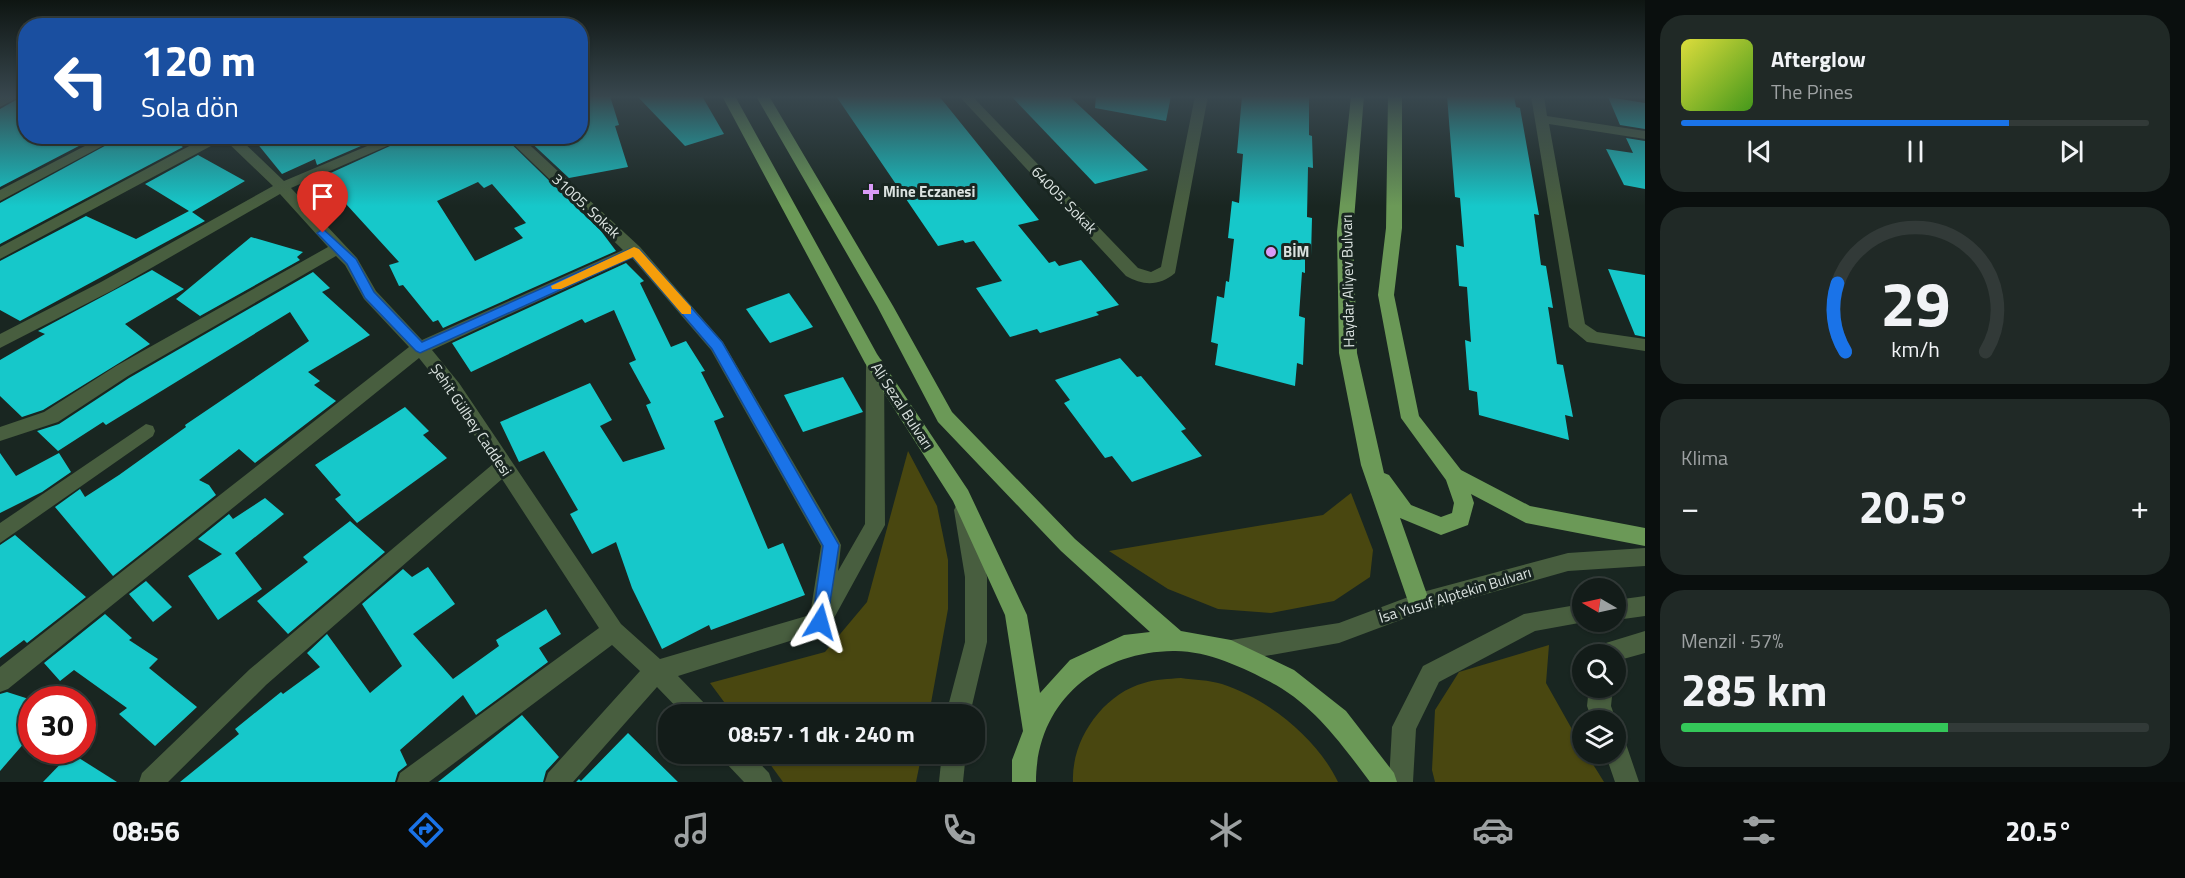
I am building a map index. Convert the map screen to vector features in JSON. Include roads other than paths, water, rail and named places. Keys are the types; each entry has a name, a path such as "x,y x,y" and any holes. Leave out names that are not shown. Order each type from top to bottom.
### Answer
{"main road":[{"name":"Ali Sezal Bulvarı","path":"748,132 875,364 961,496 1016,615 1035,731"},
{"name":"Ali Sezal Bulvarı","path":"783,132 885,306 945,417 1068,545 1175,640"},
{"name":"Haydar Aliyev Bulvarı","path":"1355,132 1345,232 1348,354 1371,465 1419,603"},
{"name":"Haydar Aliyev Bulvarı","path":"1371,465 1404,511 1441,526 1461,519 1464,503 1454,476 1410,418 1386,295 1394,228 1395,132"},
{"name":"Haydar Aliyev Bulvarı","path":"1454,476 1526,514 1645,537"},
{"path":"1024,782 1024,760 1045,705 1078,668 1124,646 1175,640 1231,651 1286,678 1338,719 1385,782"}],"street":[{"name":"64005. Sokak","path":"1000,132 1139,277 1148,279 1162,276 1169,269 1195,132"},
{"path":"1545,132 1577,327 1593,338 1645,345"},
{"path":"1629,132 1645,135"},
{"path":"0,196 100,144"},
{"path":"0,254 204,144"},
{"name":"Şehit Gülbey Caddesi","path":"237,144 282,186 336,249 351,262 370,295 420,348 453,388 613,632 690,704"},
{"path":"0,342 107,286 282,186 384,144"},
{"name":"31005. Sokak","path":"520,144 634,251 717,346 831,545 820,622"},
{"path":"0,434 51,417 122,371 336,249"},
{"path":"0,681 420,348 634,251"},
{"path":"557,782 655,672 820,622 875,525 875,364"},
{"path":"0,534 146,431"},
{"path":"151,782 258,677 504,467"},
{"path":"960,704 976,642 976,577 961,496"},
{"name":"İsa Yusuf Alptekin Bulvarı","path":"1231,651 1339,633 1419,603 1568,562 1645,557"},
{"path":"1626,609 1645,606"},
{"path":"1401,782 1404,727 1431,674 1532,621 1572,615"},
{"path":"409,782 613,632"},
{"path":"1626,648 1645,642"},
{"path":"744,764 760,782"},
{"path":"951,782 953,764"},
{"path":"1621,764 1627,782"}],"place":[{"name":"Mine Eczanesi","path":"871,192"},
{"name":"BİM","path":"1271,252"}]}
